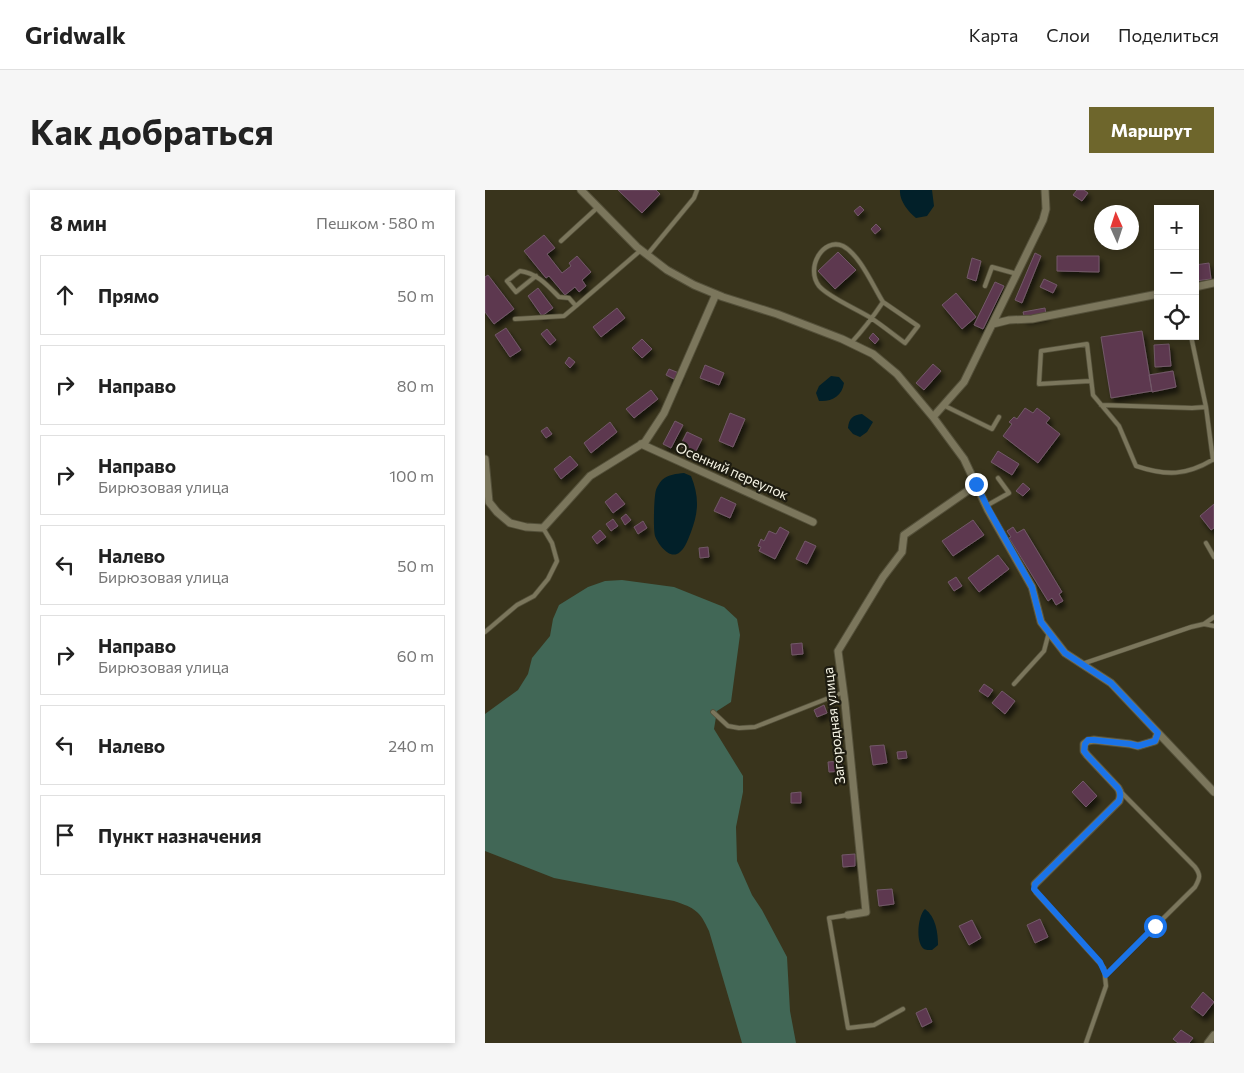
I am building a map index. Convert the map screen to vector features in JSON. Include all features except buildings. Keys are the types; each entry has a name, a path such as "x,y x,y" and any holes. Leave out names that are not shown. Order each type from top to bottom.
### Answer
{"street":[{"path":"581,190 644,253 667,270 694,286 777,314 851,343 873,354 897,374 933,417 964,459 986,506 1032,587 1041,622 1065,653 1111,683 1214,792"},
{"path":"933,417 964,382 993,324 1043,220 1046,209 1045,190"},
{"path":"1199,285 1214,283"},
{"path":"485,459 487,501 509,523 543,528 590,476 645,442 664,413 716,294"},
{"path":"993,324 1009,320 1032,319 1154,295"},
{"name":"Осенний переулок","path":"641,444 813,522"},
{"name":"Загородная улица","path":"848,915 867,912 839,652 883,577 902,552 904,535 976,484"},
{"path":"1035,884 1119,801 1121,792 1084,751 1088,740 1138,746 1155,741 1158,733"},
{"path":"1208,1043 1214,1035"}],"lane":[{"path":"515,319 564,316 644,253 684,211 694,198 697,190"},
{"path":"561,241 597,208"},
{"path":"841,245 852,253 883,302 918,326 905,344 872,319 827,293 819,286 813,271 815,261 820,253 827,246 841,245"},
{"path":"985,286 992,267 1017,274"},
{"path":"536,276 516,292 507,281 520,271 530,272 536,276 559,298 569,298 576,306"},
{"path":"851,343 865,329 883,302"},
{"path":"1091,380 1039,384 1041,351 1087,344 1093,395 1119,426 1136,466 1154,472 1179,474 1199,468 1213,460 1206,407 1192,340"},
{"path":"943,405 992,429 999,417"},
{"path":"1101,405 1206,407"},
{"path":"986,506 1009,492 998,478"},
{"path":"485,632 517,605 535,596 557,562 552,543 543,528"},
{"path":"1206,543 1214,557"},
{"path":"1082,664 1204,624 1214,617"},
{"path":"1204,624 1214,626"},
{"path":"1014,684 1044,651 1049,632"},
{"path":"713,712 728,726 739,728 755,727 844,692"},
{"path":"1106,975 1200,880 1200,874 1195,866 1121,792"},
{"path":"1035,884 1034,889 1036,893 1100,962 1106,975 1106,986 1085,1043"},
{"path":"848,915 829,918 848,1028 874,1025 903,1009"}],"green space":[{"path":"622,580 674,587 724,607 737,619 740,635 731,702 717,711 714,729 743,776 743,792 736,827 737,861 752,895 787,957 790,1011 796,1043 742,1043 709,931 703,919 692,908 674,901 554,878 485,851 485,714 518,690 528,674 532,658 550,636 553,619 559,605 588,587 605,581"}],"water":[{"path":"900,190 932,190 934,206 927,216 916,218 905,206"},
{"path":"831,376 839,377 844,383 843,388 836,397 819,401 816,393 819,386"},
{"path":"862,414 873,422 867,432 860,437 853,434 848,428 852,418"},
{"path":"684,473 691,476 694,483 697,510 694,524 685,545 680,552 672,554 662,547 655,536 655,493 662,480"},
{"path":"925,909 932,916 937,930 938,945 932,950 924,949 919,941 919,923"}],"route":[{"path":"976,484 1032,587 1041,622 1065,653 1111,683 1158,733 1155,741 1138,746 1088,740 1083,746 1087,755 1121,792 1121,797 1035,884 1034,889 1100,962 1106,975 1155,926"}]}
